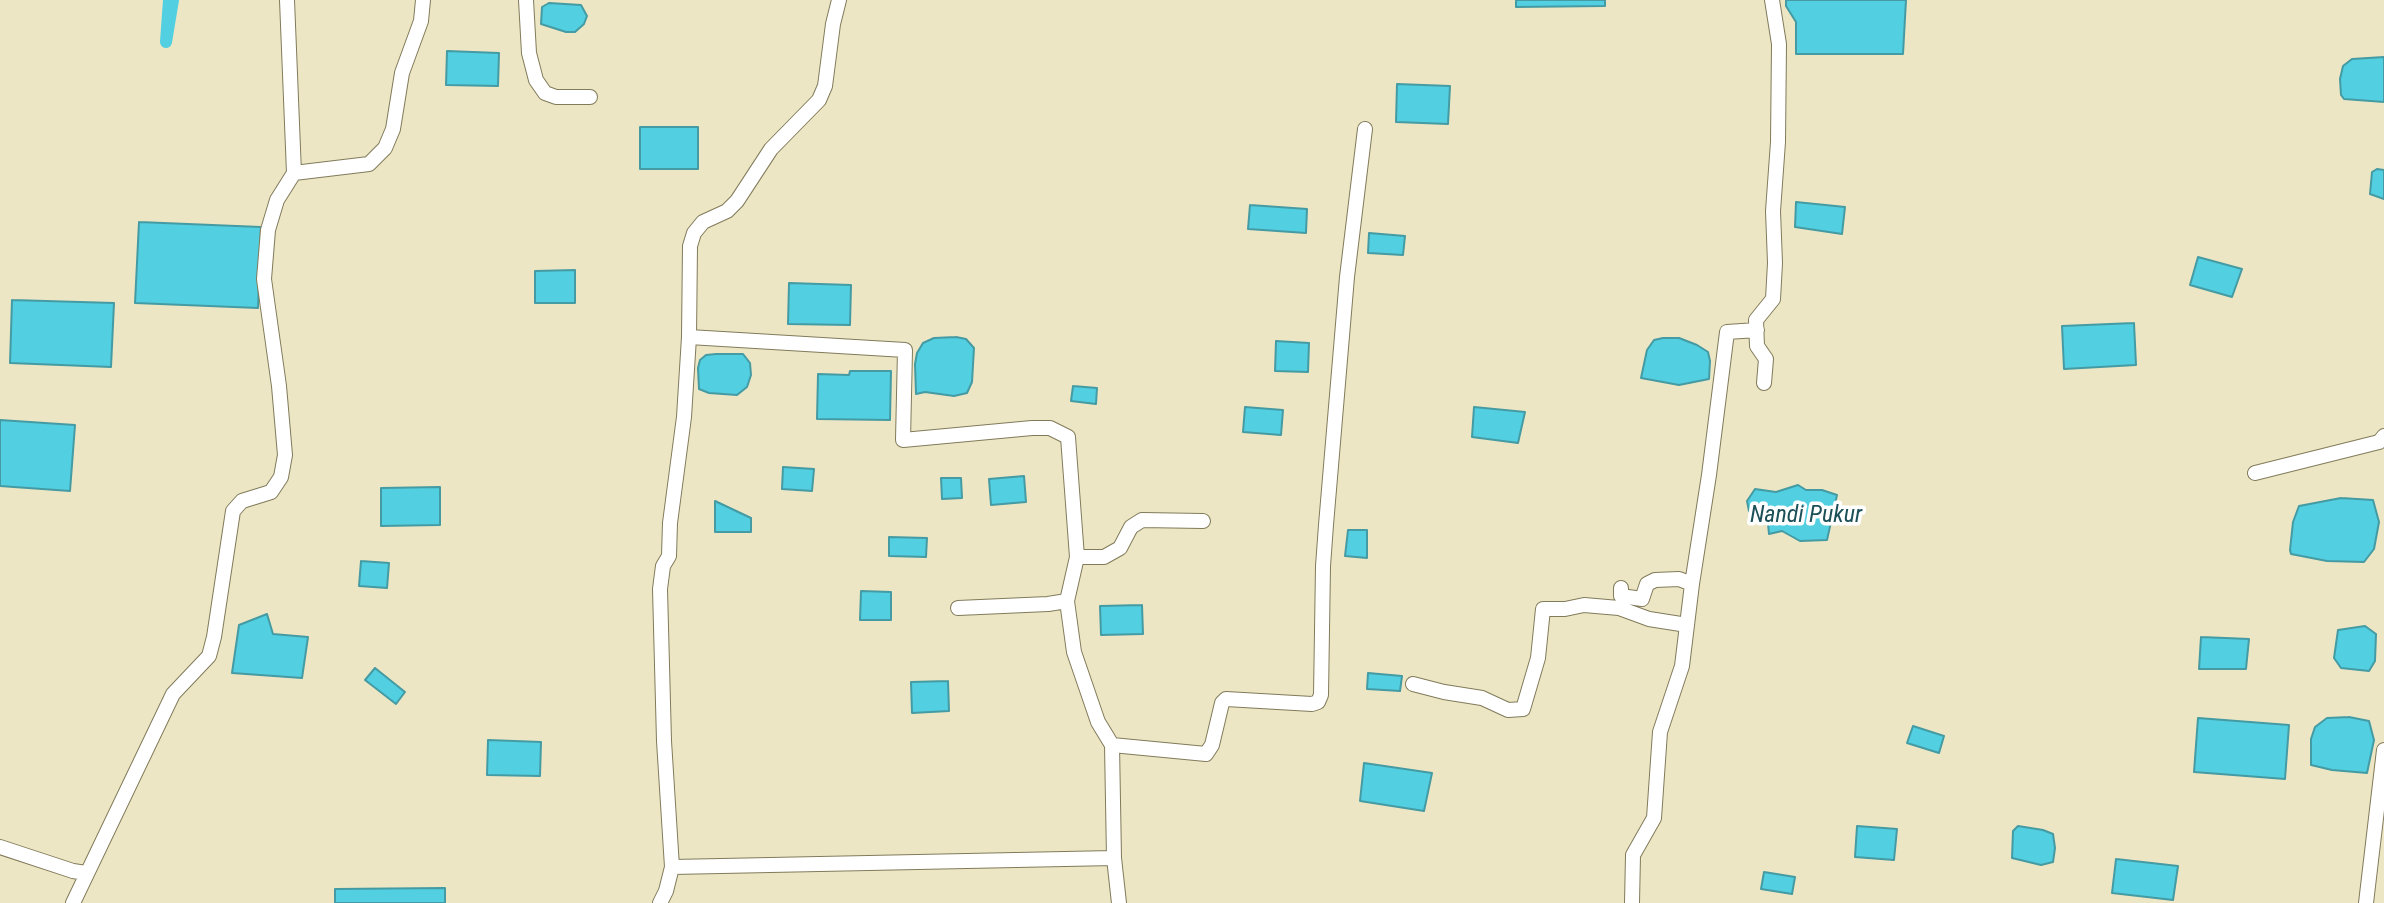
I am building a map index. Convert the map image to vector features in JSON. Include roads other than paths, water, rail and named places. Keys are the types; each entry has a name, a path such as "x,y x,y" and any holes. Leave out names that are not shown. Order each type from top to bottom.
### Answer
{"street":[{"path":"73,903 173,694 209,656 233,511 243,501 271,492 281,477 285,455 279,386 264,279 268,230 277,200 294,173 287,0"},
{"path":"294,173 369,164 385,148 393,129 402,73 421,21 423,0"},
{"path":"526,0 529,53 536,80 545,93 556,97 590,97"},
{"path":"660,903 672,866 664,741 660,589 663,566 669,556 671,510 684,417 689,337 690,246 694,233 703,222 727,211 737,201 771,149 819,100 825,86 839,0"},
{"path":"1764,383 1766,359 1758,346 1756,320 1773,299 1775,263 1773,211 1778,142 1779,44 1772,0"},
{"path":"1112,745 1206,754 1212,745 1222,703 1226,699 1312,704 1318,702 1321,695 1326,525 1348,276 1365,129"},
{"path":"1632,903 1633,855 1654,818 1660,732 1682,666 1727,332 1757,330"},
{"path":"689,337 905,350 903,440 1032,428 1050,428 1068,437 1077,557 1068,601 1074,652 1098,722 1112,745 1114,858 1119,903"},
{"path":"2255,473 2379,442 2384,436"},
{"path":"1077,557 1104,556 1120,548 1130,527 1142,520 1203,521"},
{"path":"1621,588 1621,596 1642,599 1647,584 1655,580 1679,579 1692,584"},
{"path":"958,608 1068,601"},
{"path":"1413,684 1482,698 1508,710 1523,709 1538,658 1543,609 1565,609 1584,605 1619,608 1649,619 1687,625"},
{"path":"2366,903 2384,750"},
{"path":"0,847 86,873"},
{"path":"672,866 1114,858"}],"water":[{"path":"1516,0 1605,0 1605,6 1516,7"},
{"path":"1786,0 1906,0 1903,54 1796,54 1796,22 1786,6"},
{"path":"549,3 581,5 587,16 584,24 575,32 566,32 541,24 542,7"},
{"path":"447,51 499,53 498,86 446,85"},
{"path":"2384,57 2384,102 2344,99 2341,95 2340,79 2343,66 2352,59"},
{"path":"1397,84 1450,86 1448,124 1396,122"},
{"path":"640,127 698,127 698,169 640,169"},
{"path":"2377,169 2384,170 2384,199 2370,194 2372,172"},
{"path":"1796,202 1845,207 1842,234 1795,227"},
{"path":"1250,205 1307,209 1306,233 1248,229"},
{"path":"139,222 261,227 258,308 135,303"},
{"path":"1369,233 1405,236 1403,255 1368,253"},
{"path":"2198,257 2242,269 2232,297 2190,285"},
{"path":"575,270 575,303 535,303 535,271"},
{"path":"789,283 851,285 850,325 788,324"},
{"path":"12,300 114,303 111,367 10,363"},
{"path":"2134,323 2136,365 2064,369 2062,326"},
{"path":"934,338 966,339 974,348 972,382 967,393 954,396 925,392 916,394 915,364 923,343"},
{"path":"1679,338 1708,352 1709,379 1679,385 1641,378 1647,350 1654,340"},
{"path":"1276,341 1309,343 1308,372 1275,371"},
{"path":"743,354 750,363 751,375 747,387 737,395 709,393 699,389 700,360 706,355"},
{"path":"850,371 891,371 890,420 817,419 818,374 849,375"},
{"path":"1073,386 1097,388 1096,404 1071,401"},
{"path":"1245,407 1283,410 1281,435 1243,432"},
{"path":"1474,407 1525,412 1518,443 1472,437"},
{"path":"0,420 75,425 70,491 0,486"},
{"path":"783,467 814,469 812,491 782,489"},
{"path":"1024,476 1026,502 991,505 989,479"},
{"path":"941,478 961,478 962,498 942,499"},
{"name":"Nandi Pukur","path":"1798,485 1806,490 1822,490 1837,495 1827,540 1800,541 1782,531 1769,534 1768,524 1758,520 1749,511 1747,501 1755,489 1776,492"},
{"path":"440,487 440,525 381,526 381,488"},
{"path":"2341,498 2373,500 2379,522 2374,549 2364,562 2327,561 2291,554 2293,522 2299,506"},
{"path":"715,501 751,518 751,532 715,532"},
{"path":"1348,530 1367,530 1367,558 1345,556"},
{"path":"889,537 927,538 926,557 889,556"},
{"path":"361,561 389,563 387,588 359,586"},
{"path":"861,591 891,592 891,620 860,620"},
{"path":"1142,605 1143,634 1101,635 1100,606"},
{"path":"267,614 273,634 308,637 302,678 232,673 239,625"},
{"path":"2365,626 2376,634 2375,661 2369,671 2341,668 2334,658 2338,630"},
{"path":"2201,637 2249,639 2246,669 2199,669"},
{"path":"375,668 405,692 396,704 365,680"},
{"path":"1368,673 1402,676 1400,691 1367,689"},
{"path":"948,681 949,711 912,713 911,682"},
{"path":"2349,717 2369,721 2374,740 2367,773 2311,765 2311,739 2315,727 2327,718"},
{"path":"2198,718 2289,725 2285,779 2194,772"},
{"path":"1913,726 1944,736 1939,753 1907,743"},
{"path":"488,740 541,742 540,776 487,775"},
{"path":"1364,763 1432,773 1424,811 1360,801"},
{"path":"1857,826 1897,829 1894,860 1855,857"},
{"path":"2018,826 2053,834 2053,862 2041,865 2012,858 2013,831"},
{"path":"2116,859 2178,866 2173,900 2112,893"},
{"path":"1764,872 1795,877 1792,894 1761,889"},
{"path":"445,888 445,903 335,903 335,889"}],"waterway":[{"path":"169,0 166,42 173,0"}]}
